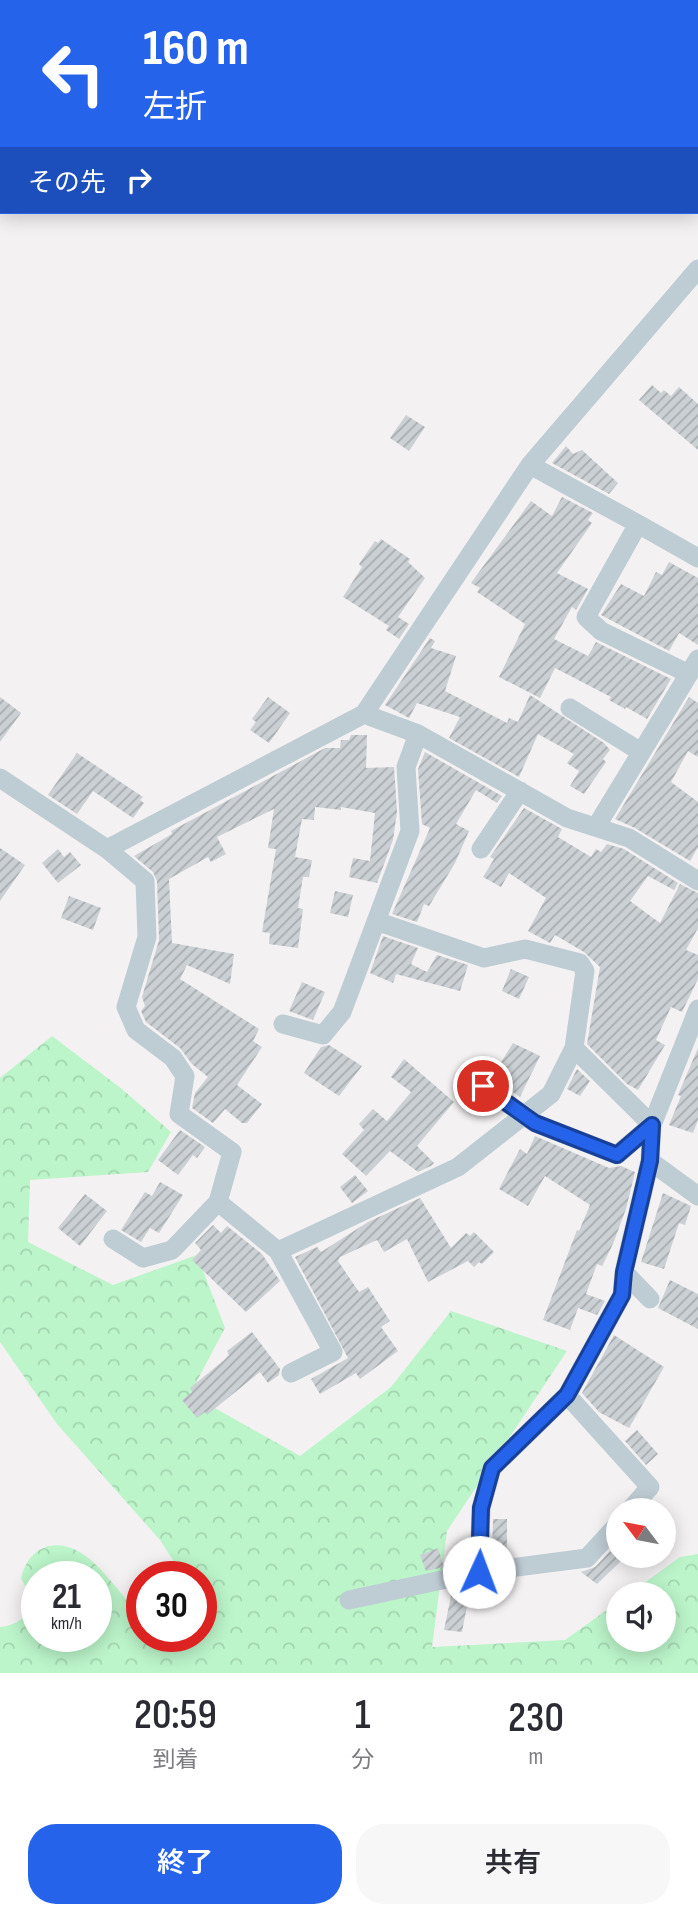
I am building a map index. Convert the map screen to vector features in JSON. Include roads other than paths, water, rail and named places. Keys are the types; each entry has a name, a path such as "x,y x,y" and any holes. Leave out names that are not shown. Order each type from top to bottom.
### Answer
{"street":[{"path":"107,849 364,714 530,465 698,269"},
{"path":"530,465 698,558"},
{"path":"596,827 693,667 601,631 586,617 638,524"},
{"path":"570,708 641,752"},
{"path":"364,714 418,734 567,818 629,838 698,881"},
{"path":"283,1024 324,1035 342,1012 410,831 406,767 418,734"},
{"path":"0,778 107,849 145,881 147,937 126,1007 136,1030 173,1058 185,1076 179,1114 232,1152 218,1202 172,1250 143,1258 113,1240"},
{"path":"481,849 520,791"},
{"path":"278,1251 458,1167 551,1094 574,1048 585,971 580,963 525,949 484,958 376,921"},
{"path":"479,1572 481,1508 492,1468 567,1395 622,1295 624,1272 650,1161 652,1125 698,1010"},
{"path":"574,1048 652,1125"},
{"path":"483,1086 535,1123 617,1155 652,1125"},
{"path":"650,1161 698,1196"},
{"path":"218,1202 278,1251 333,1352 291,1373"},
{"path":"624,1272 650,1300"},
{"path":"567,1395 650,1488 641,1498"},
{"path":"349,1600 479,1572 587,1558 606,1537"}]}
